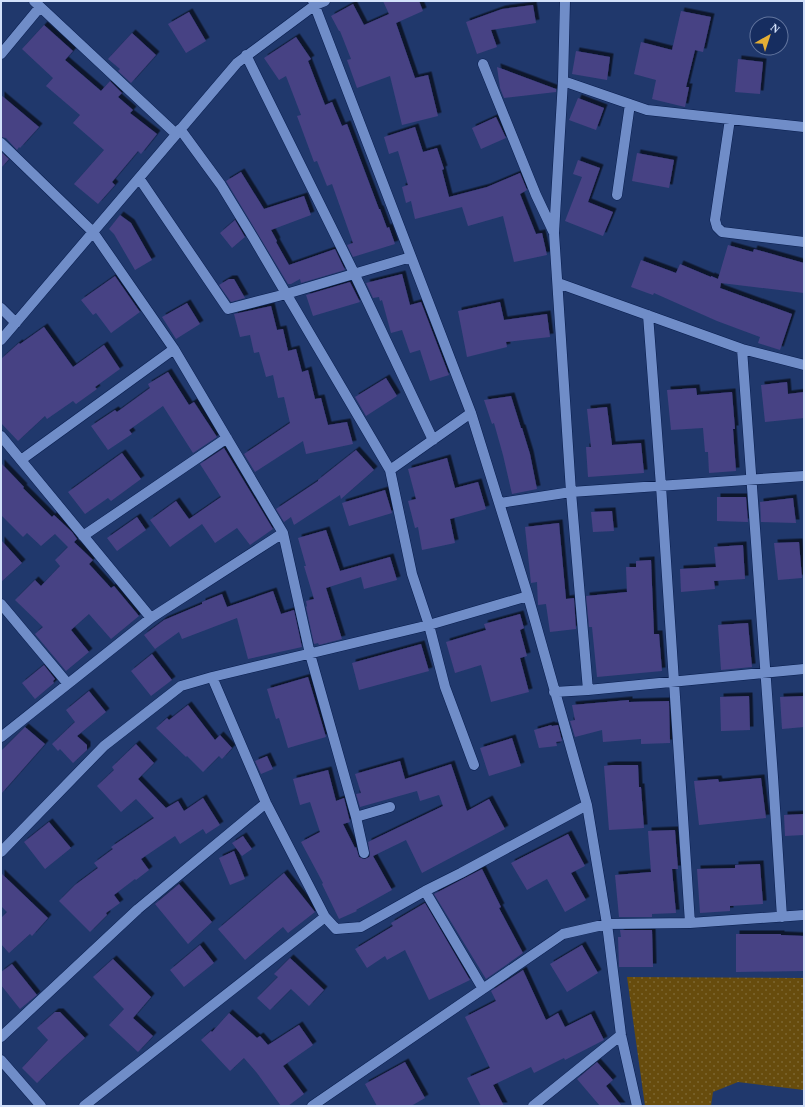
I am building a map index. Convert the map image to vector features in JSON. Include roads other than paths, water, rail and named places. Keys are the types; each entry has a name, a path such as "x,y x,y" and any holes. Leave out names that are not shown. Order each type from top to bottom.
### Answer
{"street":[{"path":"1,340 237,63 314,3 325,1"},
{"path":"565,1 563,81 554,233 571,492 588,690"},
{"path":"314,3 471,413 528,596 587,805 607,924 621,1036 637,1106"},
{"path":"1,54 37,4 178,132 221,185 390,470 412,574 429,625 445,687 474,764"},
{"path":"246,55 354,273 433,440"},
{"path":"483,64 536,195 554,233"},
{"path":"563,81 647,110 804,127"},
{"path":"617,195 630,104"},
{"path":"730,119 715,220 717,227 722,232 804,242"},
{"path":"1,143 93,232 174,349 283,533 310,654 356,817 364,853"},
{"path":"139,178 228,309 286,294 411,257"},
{"path":"558,283 742,349 804,365"},
{"path":"1,308 16,322"},
{"path":"648,315 690,923"},
{"path":"21,460 174,349"},
{"path":"742,349 766,672 782,917"},
{"path":"390,470 471,413"},
{"path":"1,436 151,618"},
{"path":"83,536 227,438"},
{"path":"500,503 571,492 804,476"},
{"path":"1,737 151,618 283,533"},
{"path":"1,852 104,746 182,686 212,677 429,625 528,596"},
{"path":"1,604 68,684"},
{"path":"554,692 804,669"},
{"path":"212,677 266,802 325,917 336,929 361,927 425,891 461,874 587,805"},
{"path":"1,1038 138,909 266,802"},
{"path":"356,817 390,807"},
{"path":"425,891 483,989"},
{"path":"312,1106 563,934 607,924 690,923 782,917 804,914"},
{"path":"84,1106 325,917"},
{"path":"533,1106 621,1036"},
{"path":"1,1060 41,1106"}]}
